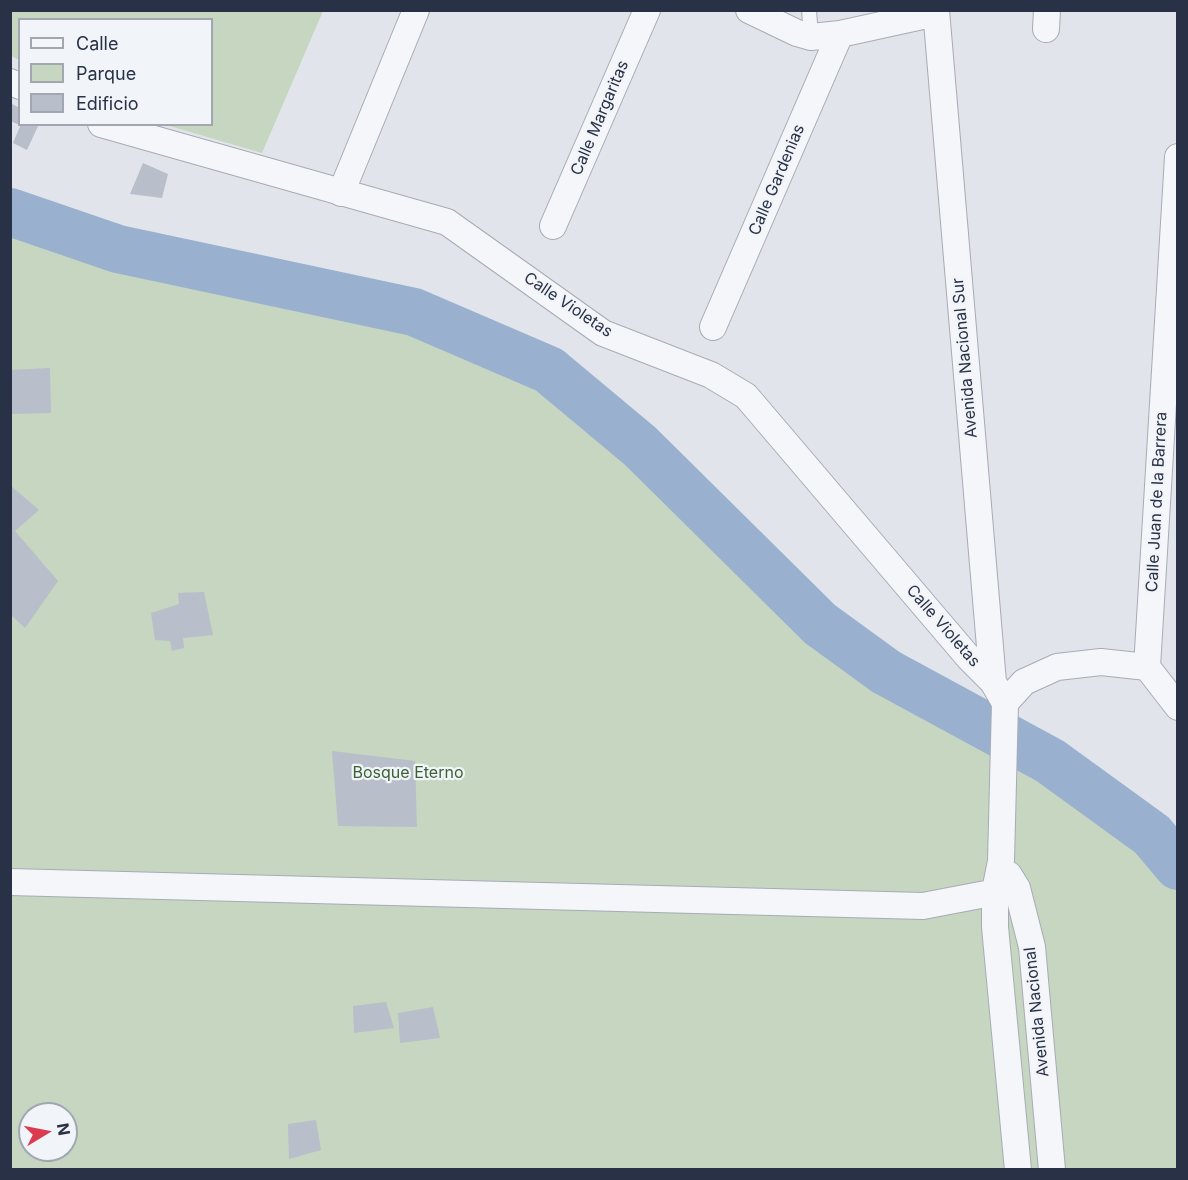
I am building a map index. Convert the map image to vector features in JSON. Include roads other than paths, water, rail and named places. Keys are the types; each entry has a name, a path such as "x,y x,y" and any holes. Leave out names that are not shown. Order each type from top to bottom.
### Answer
{"street":[{"path":"341,194 416,10"},
{"name":"Calle Margaritas","path":"554,226 647,10"},
{"path":"749,10 797,33 811,37 840,34 936,12"},
{"name":"Avenida Nacional Sur","path":"936,12 1002,714"},
{"name":"Calle Gardenias","path":"713,327 840,34"},
{"name":"Calle Violetas","path":"108,126 341,194 447,222 603,333 711,375 746,396 969,658 1002,714"},
{"name":"Calle Juan de la Barrera","path":"1147,668 1178,157"},
{"path":"1002,714 1024,682 1057,667 1101,662 1147,668 1178,707"},
{"name":"Avenida Nacional","path":"1002,714 1001,861 1006,890 1032,947 1052,1170"},
{"path":"10,882 923,906 1006,890"},
{"name":"Avenida Nacional","path":"1006,890 995,927 1018,1170"}],"lane":[{"path":"809,10 811,37"}],"waterway":[{"path":"10,212 118,249 414,312 549,370 640,446 820,624 886,672 1050,761 1152,835 1178,866"}],"park label":[{"name":"Bosque Eterno","path":"408,773"}]}
